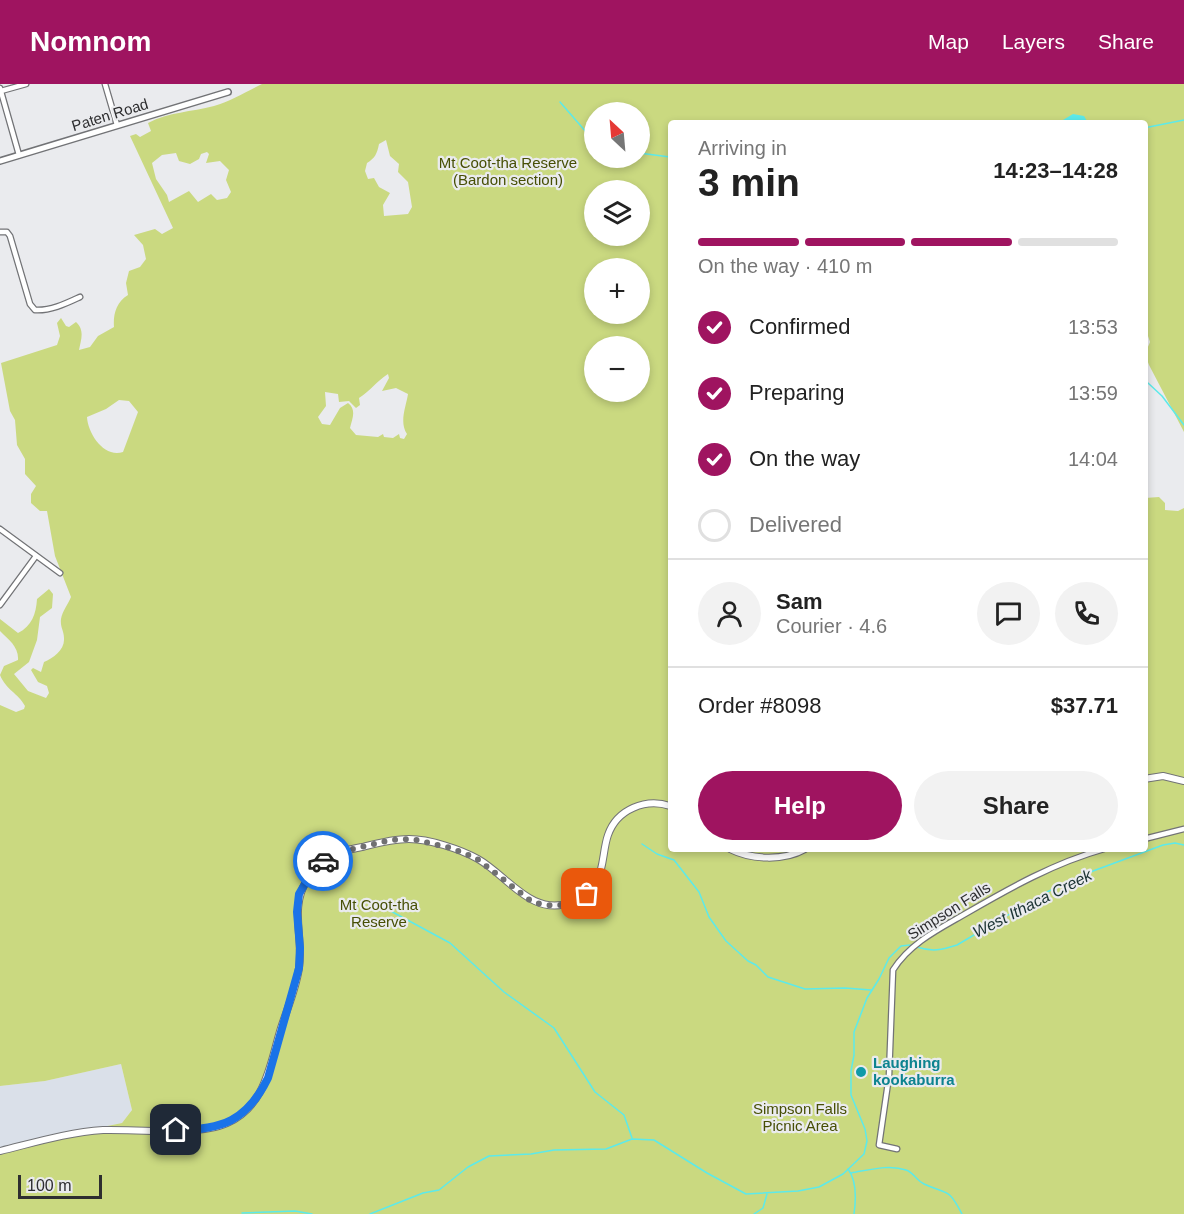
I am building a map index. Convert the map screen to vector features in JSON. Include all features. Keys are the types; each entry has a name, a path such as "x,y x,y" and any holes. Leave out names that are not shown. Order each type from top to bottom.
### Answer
{"main road":[{"path":"1148,778 1163,776 1184,782"},
{"path":"0,1150 101,1131 209,1129 229,1122 244,1112 257,1098 268,1078 297,980 300,959 297,912 299,894 316,868 336,854 391,840 412,839 451,848 486,864 531,901 558,906 587,894 596,882 608,836 618,818 632,808 647,803 668,806"},
{"path":"740,852 754,856 779,857 799,852"}],"street":[{"path":"19,155 0,90 26,84"},
{"path":"105,84 117,125"},
{"name":"Paten Road","path":"0,161 228,92"},
{"path":"0,232 7,232 9,236 30,304 35,310 66,304 80,297"},
{"path":"0,529 60,573"},
{"path":"0,605 36,556"},
{"path":"1148,838 1184,829"},
{"name":"Simpson Falls","path":"897,1149 879,1145 889,1076 893,970 897,964 909,950 932,933 1002,892 1054,866 1095,852"}],"shaded area":[{"path":"121,1064 132,1110 122,1123 0,1148 0,1086 45,1081"}],"green space":[{"name":"Mt Coot-tha Reserve","path":"262,84 1184,84 1184,432 1148,362 1150,342 1148,336 1148,120 668,120 668,852 1148,852 1148,498 1159,497 1165,503 1165,510 1178,511 1184,508 1184,1214 0,1214 0,1148 122,1123 132,1110 121,1064 45,1081 0,1086 0,705 16,712 24,709 25,706 0,675 4,666 18,660 18,655 15,647 0,631 0,619 18,633 27,627 32,619 37,599 49,589 53,594 52,608 40,617 37,640 29,662 14,674 28,691 46,698 49,693 47,686 38,682 31,670 33,668 41,672 44,662 55,656 63,646 61,619 71,597 55,556 47,511 40,511 31,503 31,494 36,486 25,474 25,459 17,445 15,420 10,411 1,363 57,345 60,336 57,323 61,318 66,326 69,327 76,322 81,328 79,350 90,347 98,336 114,327 116,309 128,295 126,283 129,271 140,267 146,259 143,245 134,235 155,229 162,234 173,228 130,136 136,134 140,137 151,131 148,123 156,119 214,106","holes":["386,140 390,156 399,164 398,172 408,182 412,207 408,214 384,216 383,205 390,193 379,187 374,178 368,179 365,171 367,163 374,157 379,144","207,152 209,154 206,163 220,161 229,170 226,180 231,192 227,198 217,200 211,194 198,202 189,191 169,202 156,179 152,163 162,155 176,153 179,161 190,164 199,159 201,154","388,374 389,378 382,391 396,388 408,394 403,419 407,434 404,439 400,438 399,434 393,438 384,437 383,434 378,437 356,435 350,428 353,412 348,403 340,408 330,425 322,424 318,417 326,406 325,392 338,394 339,402 349,401 356,408 360,405 359,398","119,400 129,401 138,412 123,452 116,453 98,443 90,430 87,417 106,409"]}],"water":[{"path":"1073,114 1084,116 1086,120 1063,120"}],"waterway":[{"path":"560,102 584,130"},
{"path":"1148,127 1184,120"},
{"path":"650,154 668,157"},
{"path":"1148,383 1162,396 1184,425"},
{"name":"West Ithaca Creek","path":"1148,851 1175,843 1184,845"},
{"path":"642,844 657,854 674,860 699,892 709,917 726,941 768,977 805,989 871,990"},
{"name":"West Ithaca Creek","path":"917,947 937,950 957,945 1049,891 1093,871 1144,852"},
{"path":"387,909 450,943 504,992 554,1028 595,1092 624,1115 632,1138"},
{"name":"West Ithaca Creek","path":"370,1214 423,1193 439,1190 468,1167 489,1156 531,1154 554,1150 606,1149 632,1139 654,1140 746,1194 798,1191 819,1187 843,1174 864,1154 867,1141 865,1129 851,1095 854,1032 867,998 889,958 901,946 910,945"},
{"path":"851,1173 886,1168 906,1170 922,1183 943,1191 954,1199 962,1214"},
{"path":"848,1169 854,1185 854,1214"},
{"path":"754,1214 763,1208 767,1194"},
{"path":"242,1213 295,1211 312,1214"}],"way so far":[{"path":"323,861 344,851 391,840 412,839 451,848 476,858 531,901 537,903 558,906 587,894"}],"place":[{"name":"Laughing kookaburra","path":"861,1072"}],"route":[{"path":"176,1130 209,1129 229,1122 250,1106 263,1089 297,980 300,948 297,912 299,894 309,877 323,861"}],"park label":[{"name":"Mt Coot-tha Reserve (Bardon section)","path":"508,172"},
{"name":"Simpson Falls Picnic Area","path":"800,1118"}]}
